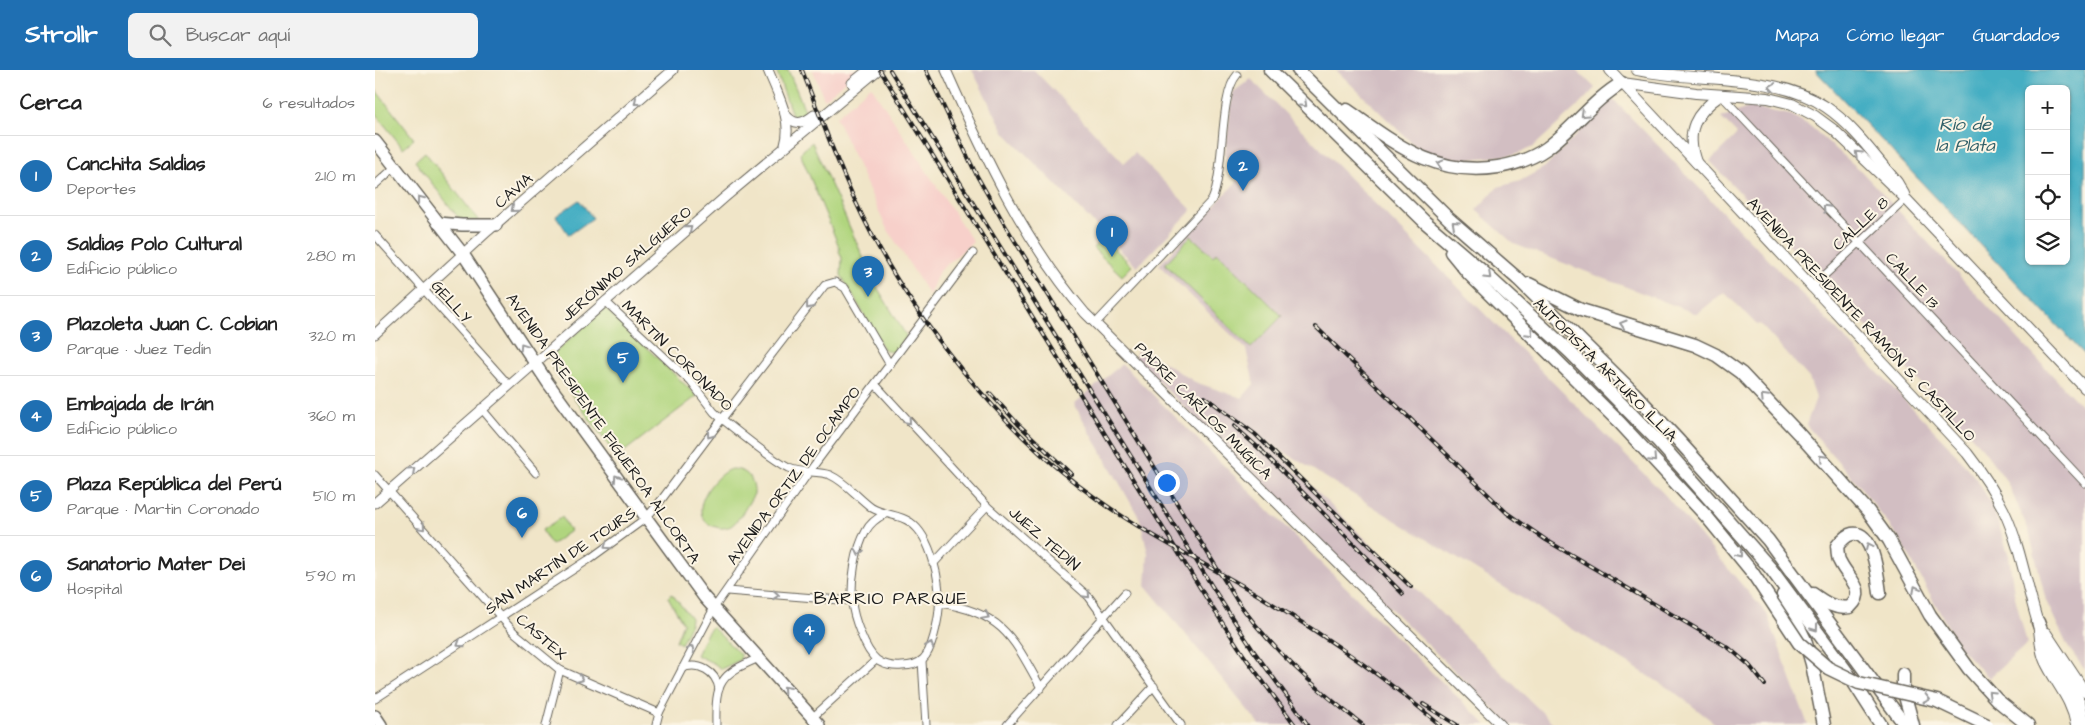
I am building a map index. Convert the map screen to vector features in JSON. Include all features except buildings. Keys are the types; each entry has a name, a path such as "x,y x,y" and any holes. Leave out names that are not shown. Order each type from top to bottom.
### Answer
{"highway":[{"name":"AUTOPISTA ARTURO ILLIA","path":"1269,70 1425,222 1522,308 1629,411 1658,442 1775,574 1847,672 1881,725"},
{"name":"AUTOPISTA ARTURO ILLIA","path":"1298,70 1449,218 1517,279 1678,440 1768,540 1905,725"},
{"path":"1322,93 1392,142 1417,156 1443,165 1479,169 1513,164 1538,154 1554,142 1605,93 1622,83"},
{"path":"1425,222 1469,274 1620,424 1707,517 1752,572 1799,643 1828,668 1859,682 1937,701 1987,725"},
{"path":"1517,279 1581,310 1695,345 1715,355 1741,373 1798,432 1868,511 1889,540 1929,615 1983,687 2028,725"},
{"path":"1804,588 1826,604 1837,608 1850,607 1857,601 1859,596 1857,589 1839,560 1837,546 1849,535 1855,533 1865,538 1871,549 1880,593"},
{"path":"1775,574 1784,598 1805,640 1812,664 1824,725"},
{"path":"2038,622 2050,654 2079,702 2084,725"},
{"path":"1903,674 1907,705 1913,725"}],"main road":[{"name":"AVENIDA PRESIDENTE RAMÓN S. CASTILLO","path":"1609,70 1980,469 2004,511 2012,532 2038,622 2044,660 2067,695 2077,725"},
{"path":"1637,70 1699,76 1782,88 1814,100 1841,120 1858,138 1897,182 1906,199"},
{"path":"1622,83 1721,96 1775,100 1792,104 1810,113 1834,130 1906,199 2085,388"},
{"path":"1697,164 1691,142 1696,119 1702,109 1721,96"},
{"name":"AVENIDA PRESIDENTE FIGUEROA ALCORTA","path":"375,141 463,254 534,363 646,518 714,608 816,722"},
{"path":"438,223 462,226 496,225"},
{"name":"AVENIDA PRESIDENTE RAMÓN S. CASTILLO","path":"2038,622 2085,692"},
{"path":"375,716 381,725"}],"street":[{"name":"CAVIA","path":"375,334 423,289 673,70"},
{"path":"768,70 785,114 788,130 785,145"},
{"path":"785,114 792,121 806,122 868,70"},
{"name":"JERÓNIMO SALGUERO","path":"375,502 508,384 785,145 878,70"},
{"name":"PADRE CARLOS MUGICA","path":"946,70 968,121 1012,208 1059,282 1095,324 1501,725"},
{"path":"1095,324 1212,200 1218,180 1229,90 1237,75"},
{"name":"CALLE 13","path":"1721,96 2085,483"},
{"path":"375,185 395,167"},
{"name":"CALLE 8","path":"1811,288 1906,199"},
{"name":"GELLY","path":"375,235 508,384"},
{"name":"AVENIDA ORTIZ DE OCAMPO","path":"656,725 659,713 714,608 809,472 973,253"},
{"name":"SAN MARTÍN DE TOURS","path":"375,699 501,618 646,518 825,285 835,282 845,288 890,364"},
{"name":"MARTIN CORONADO","path":"605,301 691,382 714,412 722,419 787,467 797,471 824,473 835,478 870,506 885,514"},
{"name":"JUEZ TEDÍN","path":"875,384 987,506 1077,585 1104,617 1181,725"},
{"path":"481,408 536,473"},
{"name":"CASTEX","path":"375,475 514,632 560,670 659,713"},
{"path":"933,564 987,506"},
{"path":"885,514 902,518 916,527 925,538 933,564 939,603 933,638 927,654 922,661 913,665 897,666 876,660 862,635 852,601 855,568 863,538 870,525 885,514"},
{"path":"727,590 852,601"},
{"path":"1007,725 1125,593"},
{"path":"939,603 960,606 977,612 1003,628 1013,639 1041,688"},
{"path":"716,725 719,690 723,680 731,671 759,658"},
{"path":"816,722 876,660"},
{"path":"922,661 926,725"},
{"path":"682,668 696,666 706,669 716,680 719,690"},
{"path":"546,725 560,670"},
{"path":"1118,725 1154,686"}],"shaded area":[{"path":"813,70 859,70 824,99"},
{"path":"972,70 1034,70 1124,163 1135,153 1192,210 1137,267 1005,133"},
{"path":"1336,70 1577,70 1595,88 1533,147 1514,155 1458,160 1436,157 1419,150"},
{"path":"1251,79 1665,495 1767,614 1808,725 1717,725 1673,691 1263,439 1555,725 1510,725 1134,358 1139,347 1195,382 1242,398 1254,384 1246,349 1159,265 1240,178 1228,167 1225,153 1233,92"},
{"path":"871,86 973,242 939,271 929,295 885,225 836,117"},
{"path":"1612,98 1950,447 1977,480 1992,505 2009,556 2014,593 2027,644 1989,678 1959,647 1899,538 1858,484 1806,425 1816,398 1809,378 1760,324 1757,325 1724,292 1697,314 1514,244 1476,210 1498,187 1520,181 1545,167"},
{"path":"1750,107 1791,115 1810,126 1861,171 2085,410 2085,670 2068,647 2046,601 2029,531 2007,482 1983,449 1710,161 1737,134 1721,118"},
{"path":"1122,364 1422,663 1487,725 1260,725 1146,586 1148,553 1140,519 1074,404"}],"green space":[{"path":"776,70 788,70 807,115 805,118 795,119 792,115"},
{"path":"375,89 414,139 403,148 375,113"},
{"path":"812,142 874,282 907,337 894,352 884,349 841,275 842,258 840,249 800,153"},
{"path":"425,152 479,221 460,220 415,161"},
{"path":"1191,236 1213,256 1217,252 1282,316 1251,348 1165,264"},
{"path":"1103,237 1132,266 1122,276 1093,248"},
{"path":"605,308 697,396 617,457 553,369 551,358 554,353"},
{"path":"731,469 745,473 751,479 754,494 741,516 731,526 718,528 706,522 702,515 701,506 709,488 716,479"},
{"path":"562,517 570,531 551,545 542,530"},
{"path":"672,594 691,618 690,625 681,644 676,641 683,623 668,597"},
{"path":"712,627 741,655 740,660 721,669 696,655"}],"water":[{"name":"Río de la Plata","path":"1815,70 2085,70 2085,355"},
{"path":"579,200 593,218 569,235 556,216"}],"railway":[{"path":"802,70 851,192 890,267 923,319 948,352 976,387 1008,422 1041,455 1114,511 1150,534 1243,586 1320,634 1393,686 1440,725"},
{"path":"880,70 1210,604 1245,657 1295,725"},
{"path":"890,70 1220,599 1253,650 1308,725"},
{"path":"926,70 977,176 1005,225 1236,599 1264,635 1295,667 1363,725"},
{"path":"1316,327 1507,513 1546,540 1729,648 1749,665 1765,685"},
{"path":"990,393 1018,424 1071,474"},
{"path":"1205,397 1255,434 1411,587"},
{"path":"1234,426 1263,452 1259,447"},
{"path":"1263,452 1403,594"},
{"path":"1423,704 1457,725"}],"place":[{"name":"Saldias Polo Cultural","path":"1243,191"},
{"name":"Canchita Saldias","path":"1112,257"},
{"name":"Plazoleta Juan C. Cobian","path":"868,297"},
{"name":"Plaza República del Perú","path":"623,383"},
{"name":"Sanatorio Mater Dei","path":"522,538"},
{"name":"Embajada de Irán","path":"809,655"}],"district":[{"name":"BARRIO PARQUE","path":"891,598"}]}
